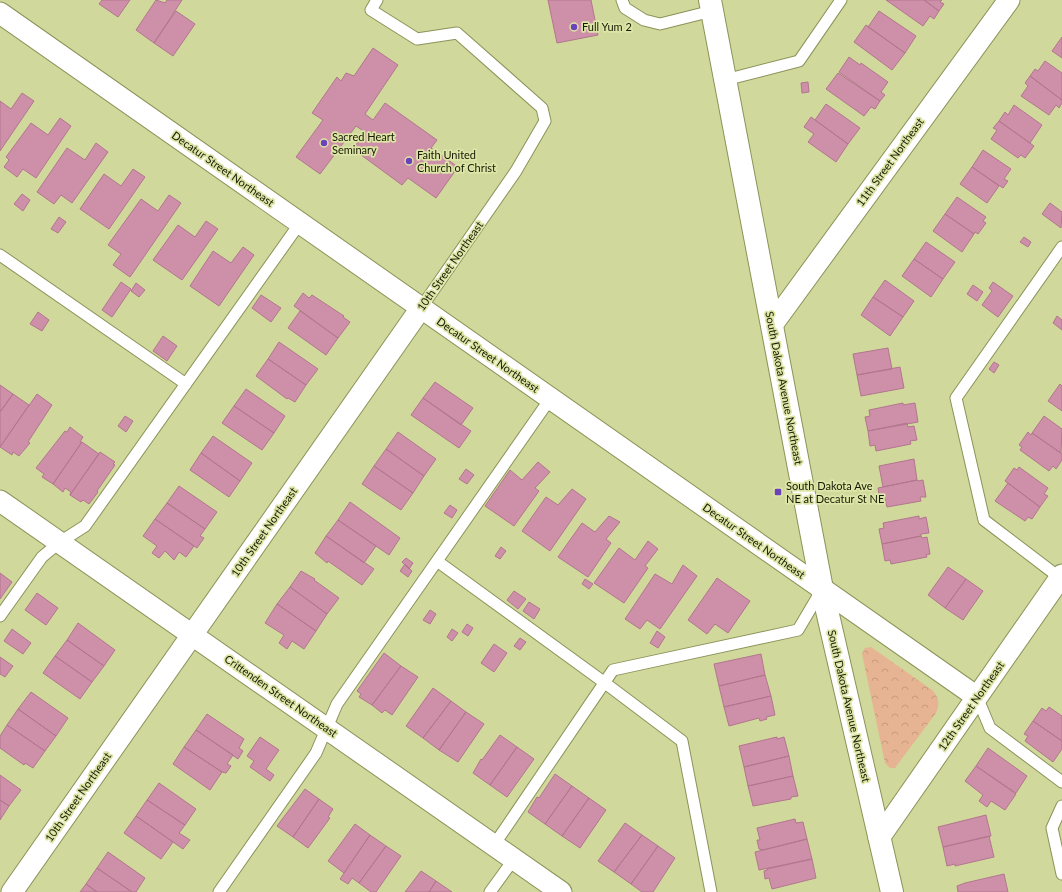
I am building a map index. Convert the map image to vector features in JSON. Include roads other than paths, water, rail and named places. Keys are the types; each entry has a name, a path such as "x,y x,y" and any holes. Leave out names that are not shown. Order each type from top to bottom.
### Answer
{"main road":[{"name":"South Dakota Avenue Northeast","path":"711,6 822,589 892,892"}],"street":[{"name":"11th Street Northeast","path":"772,324 1009,0"},
{"name":"Decatur Street Northeast","path":"0,13 977,698"},
{"name":"10th Street Northeast","path":"12,892 421,308"},
{"name":"Crittenden Street Northeast","path":"0,501 561,892"},
{"name":"12th Street Northeast","path":"879,838 1061,576"}],"lane":[{"name":"10th Street Northeast","path":"377,0 371,10 417,39 457,33 542,108 545,121 516,171 421,308"},
{"path":"622,0 625,8 644,20 660,24 711,6"},
{"path":"725,80 799,61 841,0"},
{"path":"0,616 42,557 60,542 85,526 300,223"},
{"path":"1061,576 984,520 956,398 1062,247"},
{"path":"0,255 186,384"},
{"path":"219,892 316,753 337,704 550,399"},
{"path":"436,561 682,741 711,892"},
{"path":"494,845 613,670 798,630 822,589"},
{"path":"977,698 990,728 1062,782"},
{"path":"1062,806 1052,828 1062,874"},
{"path":"490,892 514,859"}],"place":[{"name":"Full Yum 2","path":"574,27"},
{"name":"Sacred Heart Seminary","path":"324,143"},
{"name":"Faith United Church of Christ","path":"409,161"},
{"name":"South Dakota Ave NE at Decatur St NE","path":"778,492"}]}
